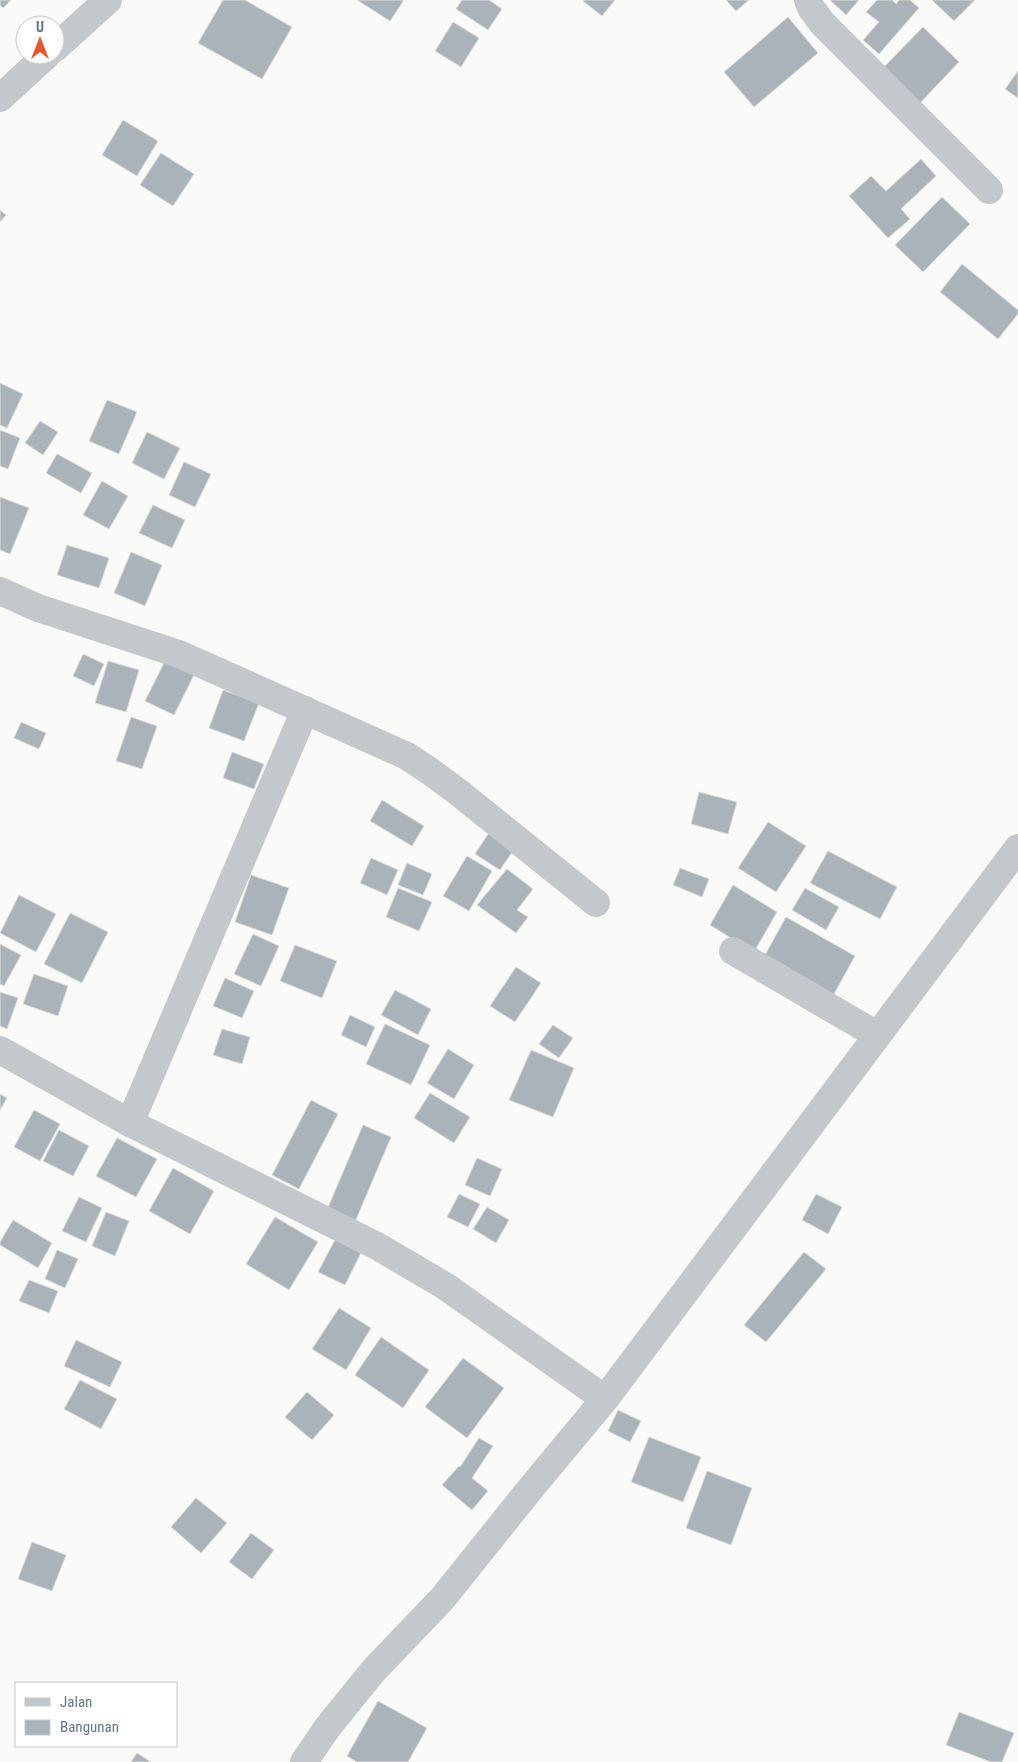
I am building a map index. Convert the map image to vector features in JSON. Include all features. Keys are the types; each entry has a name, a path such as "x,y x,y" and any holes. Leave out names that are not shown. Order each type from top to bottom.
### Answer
{"street":[{"path":"65,39 108,0"},
{"path":"808,0 811,8 823,24 989,190"},
{"path":"0,98 37,65"},
{"path":"0,591 38,608 179,654 407,756 431,772 596,903"},
{"path":"130,1123 305,710"},
{"path":"304,1762 327,1728 374,1670 442,1599 606,1398 876,1035 1018,848"},
{"path":"732,951 876,1035"},
{"path":"0,1050 130,1123 351,1232 403,1260 445,1286 606,1398"}],"building":[{"path":"0,0 11,0 3,8 0,5"},
{"path":"223,0 245,0 292,27 262,79 198,43"},
{"path":"357,0 404,0 390,21"},
{"path":"462,0 489,0 502,9 488,30 456,9"},
{"path":"584,0 615,0 602,16"},
{"path":"726,0 749,0 736,11"},
{"path":"830,0 859,0 846,15"},
{"path":"877,0 892,0 896,4 899,0 910,0 919,8 879,54 863,40 879,22 866,12"},
{"path":"932,0 975,0 954,21"},
{"path":"788,17 818,53 754,107 724,72"},
{"path":"453,22 479,38 461,67 435,51"},
{"path":"923,27 959,62 919,104 882,69"},
{"path":"1018,71 1018,98 1005,89"},
{"path":"123,120 158,141 137,176 102,155"},
{"path":"161,153 194,174 173,206 140,185"},
{"path":"921,159 936,176 901,209 910,219 888,238 849,196 871,176 886,191"},
{"path":"942,197 970,224 923,272 895,245"},
{"path":"0,210 6,215 0,222"},
{"path":"962,264 1018,310 1018,314 998,339 940,292"},
{"path":"0,383 23,394 7,428 0,425"},
{"path":"107,400 137,412 119,454 89,441"},
{"path":"40,421 58,432 43,455 25,443"},
{"path":"0,430 20,438 8,469 0,466"},
{"path":"147,432 180,448 164,479 132,463"},
{"path":"57,454 92,473 81,493 46,473"},
{"path":"184,462 211,474 195,507 169,495"},
{"path":"102,481 128,496 109,529 83,515"},
{"path":"0,497 29,508 10,554 0,550"},
{"path":"153,505 185,520 172,548 139,533"},
{"path":"67,545 109,558 99,588 57,575"},
{"path":"131,552 162,565 145,606 114,593"},
{"path":"169,653 198,667 174,715 145,701"},
{"path":"83,654 104,664 94,686 73,676"},
{"path":"108,661 139,670 126,712 95,703"},
{"path":"223,690 259,703 244,741 209,728"},
{"path":"131,717 157,726 142,769 116,761"},
{"path":"21,722 46,733 39,749 14,738"},
{"path":"232,752 264,764 254,789 223,778"},
{"path":"699,792 737,802 728,834 691,824"},
{"path":"382,800 424,826 412,846 370,821"},
{"path":"768,822 806,846 776,892 738,868"},
{"path":"492,828 517,845 500,870 475,854"},
{"path":"828,851 897,887 880,919 810,883"},
{"path":"467,856 492,871 469,911 443,896"},
{"path":"371,858 398,870 387,895 360,883"},
{"path":"407,863 432,874 423,895 398,885"},
{"path":"680,868 709,879 702,897 673,885"},
{"path":"507,869 533,889 517,910 528,917 516,933 477,905"},
{"path":"251,875 289,888 272,935 235,922"},
{"path":"733,885 777,912 754,952 710,925"},
{"path":"398,888 432,902 419,931 386,917"},
{"path":"805,888 839,907 826,930 792,910"},
{"path":"19,895 56,914 36,952 0,933"},
{"path":"70,913 108,932 82,983 44,964"},
{"path":"786,917 855,956 829,1003 760,964"},
{"path":"253,934 279,946 261,986 234,974"},
{"path":"0,944 21,955 4,986 0,984"},
{"path":"295,945 337,961 322,998 280,981"},
{"path":"516,967 541,983 515,1022 490,1006"},
{"path":"34,974 68,986 58,1016 23,1004"},
{"path":"225,978 254,991 242,1018 213,1006"},
{"path":"395,990 431,1009 418,1035 381,1015"},
{"path":"0,992 18,998 7,1029 0,1026"},
{"path":"350,1015 375,1027 366,1047 341,1035"},
{"path":"385,1024 430,1045 411,1085 366,1064"},
{"path":"553,1025 573,1038 559,1058 539,1044"},
{"path":"222,1029 250,1037 242,1064 213,1055"},
{"path":"448,1049 474,1065 454,1099 427,1083"},
{"path":"531,1050 574,1068 553,1117 509,1100"},
{"path":"430,1093 470,1117 454,1143 414,1118"},
{"path":"0,1094 7,1098 0,1110"},
{"path":"311,1100 338,1114 299,1189 272,1175"},
{"path":"34,1110 60,1124 40,1161 14,1147"},
{"path":"363,1125 391,1137 355,1222 327,1210"},
{"path":"59,1130 89,1146 73,1176 43,1161"},
{"path":"117,1138 157,1159 136,1197 96,1176"},
{"path":"477,1158 502,1169 490,1196 465,1185"},
{"path":"173,1168 214,1191 190,1234 149,1211"},
{"path":"459,1194 480,1204 468,1227 447,1217"},
{"path":"816,1194 842,1207 828,1234 802,1220"},
{"path":"79,1197 102,1208 86,1242 62,1231"},
{"path":"487,1207 509,1220 496,1243 473,1229"},
{"path":"106,1212 129,1221 115,1256 92,1246"},
{"path":"275,1217 318,1242 289,1290 246,1264"},
{"path":"13,1220 52,1243 38,1268 0,1245"},
{"path":"337,1236 363,1249 345,1285 318,1272"},
{"path":"57,1250 78,1259 65,1288 45,1279"},
{"path":"804,1252 826,1269 766,1342 744,1325"},
{"path":"29,1280 58,1291 49,1313 19,1301"},
{"path":"339,1308 371,1328 346,1370 312,1349"},
{"path":"381,1337 429,1370 403,1408 355,1375"},
{"path":"76,1340 122,1362 110,1387 64,1366"},
{"path":"463,1358 504,1388 467,1438 425,1407"},
{"path":"80,1380 117,1399 101,1429 64,1409"},
{"path":"307,1392 334,1415 312,1440 285,1417"},
{"path":"618,1410 641,1421 630,1442 608,1431"},
{"path":"649,1437 701,1457 683,1502 631,1482"},
{"path":"479,1438 493,1446 472,1478 488,1491 472,1510 442,1485 460,1467"},
{"path":"707,1471 752,1488 731,1545 686,1528"},
{"path":"196,1498 227,1523 201,1553 171,1527"},
{"path":"251,1533 274,1550 252,1579 229,1562"},
{"path":"32,1542 66,1555 52,1591 18,1579"},
{"path":"378,1701 427,1728 408,1762 357,1762 347,1756"},
{"path":"959,1712 1014,1733 1002,1762 991,1762 946,1745"},
{"path":"137,1753 151,1762 131,1762"}]}
